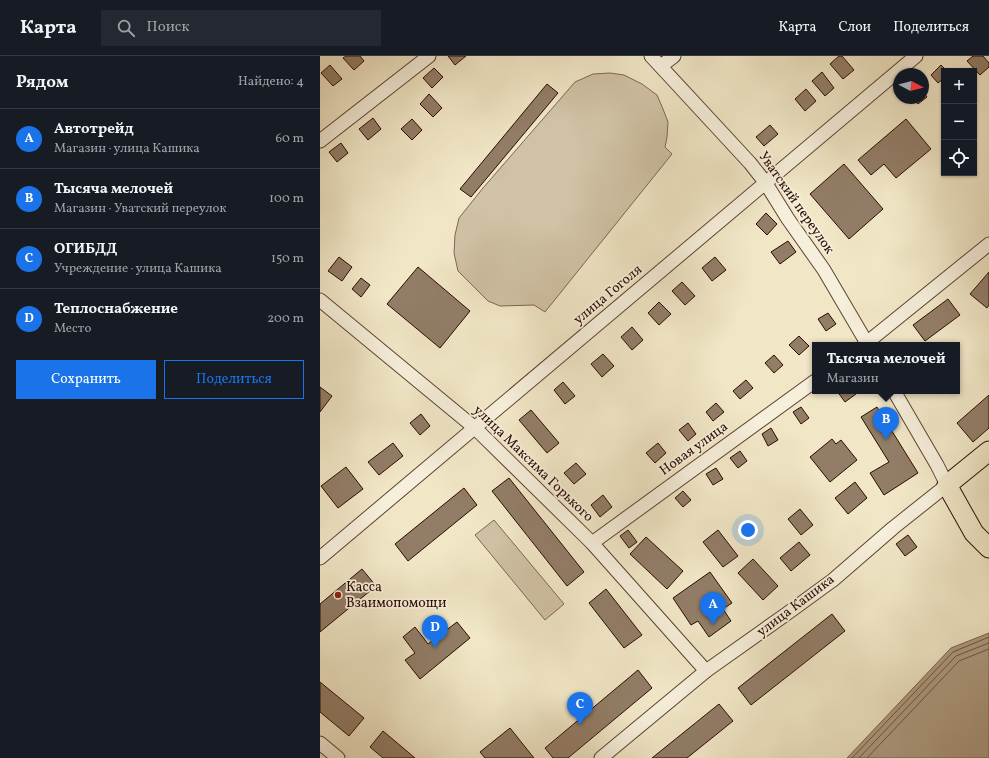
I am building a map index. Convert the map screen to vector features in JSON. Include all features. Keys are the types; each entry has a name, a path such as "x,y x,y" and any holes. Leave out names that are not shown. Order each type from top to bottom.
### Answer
{"highway":[{"name":"улица Кашика","path":"948,485 989,451"},
{"path":"948,485 974,533 989,548"}],"street":[{"path":"320,140 429,56"},
{"name":"Уватский переулок","path":"651,56 750,163 765,182 788,219 824,270 865,342"},
{"path":"661,66 674,56"},
{"name":"улица Гоголя","path":"320,558 916,56"},
{"path":"868,342 989,244"},
{"name":"улица Максима Горького","path":"320,300 475,428 592,543 706,671"},
{"name":"Новая улица","path":"592,543 812,383"},
{"path":"896,394 948,485"},
{"name":"улица Кашика","path":"601,758 706,671 833,580 893,528 948,485"},
{"path":"320,743 338,758"}],"shaded area":[{"path":"610,73 624,75 642,84 657,95 668,122 665,147 672,154 545,312 534,305 500,306 488,301 458,271 454,253 455,235 459,218 483,188 575,82 593,74"},
{"path":"494,520 564,604 545,620 475,535"}],"water":[{"path":"989,633 989,758 847,758 951,648"}],"building":[{"path":"346,56 360,56 364,61 354,70 343,58"},
{"path":"448,56 466,56 455,65"},
{"path":"839,56 842,56 854,70 843,79 830,64"},
{"path":"973,56 983,56 989,63 989,67 980,75 977,72 977,68 974,68 967,61"},
{"path":"330,65 342,79 333,86 321,73"},
{"path":"941,65 944,68 941,68 941,80 938,83 931,75"},
{"path":"434,68 443,77 432,88 423,78"},
{"path":"822,72 834,88 825,96 812,81"},
{"path":"547,84 558,93 471,197 460,189"},
{"path":"806,89 816,101 805,111 795,99"},
{"path":"429,94 442,108 433,117 420,104"},
{"path":"373,118 381,129 368,140 359,129"},
{"path":"412,119 422,130 412,140 401,129"},
{"path":"906,119 931,149 896,178 884,164 871,175 858,160"},
{"path":"770,125 778,134 764,146 756,137"},
{"path":"341,143 348,153 337,162 329,152"},
{"path":"844,164 883,209 849,239 810,194"},
{"path":"766,213 777,224 767,235 756,224"},
{"path":"788,241 796,252 780,264 771,252"},
{"path":"339,257 352,267 342,281 328,271"},
{"path":"715,257 726,270 712,281 702,268"},
{"path":"418,267 470,311 440,348 387,304"},
{"path":"989,272 989,305 987,308 970,294"},
{"path":"361,278 370,285 361,297 352,289"},
{"path":"682,282 695,296 685,305 672,291"},
{"path":"948,299 960,315 925,341 913,325"},
{"path":"659,302 671,314 659,325 648,313"},
{"path":"828,313 836,324 826,331 818,319"},
{"path":"632,327 643,340 632,350 621,337"},
{"path":"799,336 809,346 799,355 789,345"},
{"path":"603,354 614,366 602,377 591,364"},
{"path":"774,355 783,365 774,373 765,363"},
{"path":"746,380 753,388 740,399 733,391"},
{"path":"563,382 575,396 565,404 554,390"},
{"path":"320,387 332,396 320,412"},
{"path":"839,394 856,394 845,402"},
{"path":"989,395 989,428 973,442 957,423"},
{"path":"716,403 724,412 713,421 706,412"},
{"path":"801,407 809,418 801,424 793,412"},
{"path":"877,407 918,473 884,495 870,473 889,462 861,417"},
{"path":"531,410 559,443 547,453 519,420"},
{"path":"421,414 430,426 420,435 410,423"},
{"path":"688,423 696,434 688,441 679,430"},
{"path":"771,428 778,440 768,446 762,434"},
{"path":"832,439 836,444 841,440 857,460 830,482 810,457"},
{"path":"393,443 403,456 379,475 368,462"},
{"path":"658,443 666,453 655,463 646,453"},
{"path":"740,451 747,461 738,468 730,458"},
{"path":"576,463 586,474 574,484 564,473"},
{"path":"346,467 363,489 338,508 321,486"},
{"path":"716,468 723,479 713,485 706,474"},
{"path":"509,478 584,572 567,586 492,491"},
{"path":"855,482 867,498 848,514 835,498"},
{"path":"464,488 477,505 408,561 395,544"},
{"path":"683,491 691,500 683,507 675,498"},
{"path":"603,495 612,507 600,517 591,505"},
{"path":"800,509 813,525 801,535 788,519"},
{"path":"628,530 637,542 629,548 620,536"},
{"path":"718,530 738,556 723,567 703,542"},
{"path":"908,535 917,547 905,556 896,544"},
{"path":"646,537 683,571 667,589 630,554"},
{"path":"799,542 810,555 791,571 780,558"},
{"path":"753,559 778,586 763,600 738,573"},
{"path":"362,569 376,586 320,632 320,604"},
{"path":"710,572 732,603 723,609 731,621 709,637 698,621 691,625 673,598"},
{"path":"606,589 642,635 624,648 589,603"},
{"path":"832,614 845,631 751,705 738,688"},
{"path":"457,622 470,638 420,679 405,660 415,653 403,637 415,627 428,644"},
{"path":"638,670 652,688 568,758 553,758 545,748"},
{"path":"320,682 364,718 349,736 320,712"},
{"path":"719,704 733,721 687,758 652,758"},
{"path":"510,728 534,758 485,758 480,752"},
{"path":"383,731 415,758 383,758 370,747"}],"place":[{"name":"Тысяча мелочей","path":"886,440"},
{"name":"Касса Взаимопомощи","path":"338,595"},
{"name":"Автотрейд","path":"713,625"},
{"name":"Теплоснабжение","path":"435,648"},
{"name":"ОГИБДД","path":"580,725"}]}
